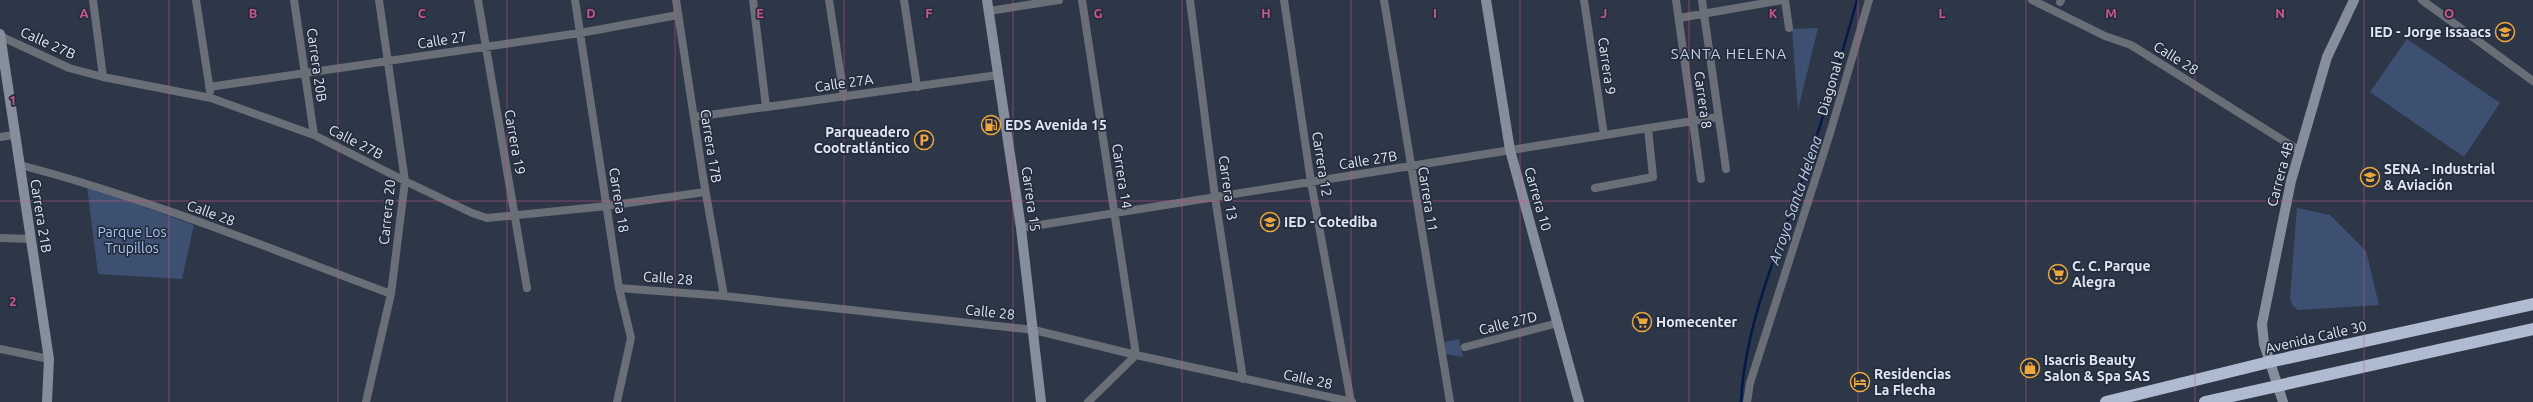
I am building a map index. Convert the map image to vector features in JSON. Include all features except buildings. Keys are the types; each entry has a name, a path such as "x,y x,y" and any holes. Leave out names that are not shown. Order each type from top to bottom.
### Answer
{"highway":[{"name":"Avenida Calle 30","path":"2106,402 2269,362 2533,304"},
{"path":"2205,402 2533,329"}],"street":[{"path":"93,0 103,77"},
{"path":"196,0 210,98"},
{"name":"Carrera 20B","path":"294,0 314,135"},
{"name":"Carrera 20","path":"366,402 391,294 405,181 379,0"},
{"name":"Carrera 19","path":"478,0 484,46 516,217 527,288"},
{"name":"Carrera 18","path":"576,0 620,288 631,338 617,402"},
{"name":"Carrera 17B","path":"676,0 705,192 724,296"},
{"path":"753,0 766,107"},
{"path":"829,0 844,97"},
{"path":"904,0 917,87"},
{"name":"Carrera 15","path":"987,0 1021,228 1034,330 1041,402"},
{"path":"988,11 1059,0"},
{"name":"Carrera 14","path":"1082,0 1136,355"},
{"name":"Carrera 13","path":"1190,0 1215,197 1243,379"},
{"name":"Carrera 12","path":"1284,0 1311,182 1351,402"},
{"name":"Carrera 11","path":"1384,0 1409,166 1450,402"},
{"name":"Carrera 10","path":"1486,0 1510,150 1579,402"},
{"name":"Carrera 9","path":"1584,0 1604,135"},
{"name":"Carrera 8","path":"1676,0 1701,179"},
{"name":"Carrera 8","path":"1702,0 1726,169"},
{"path":"1679,18 1704,12 1784,0 1789,28"},
{"name":"Diagonal 8","path":"1747,402 1750,383 1831,130 1869,0"},
{"name":"Calle 28","path":"2032,0 2105,36 2131,45 2300,151"},
{"name":"Carrera 4B","path":"2283,402 2269,362 2262,324 2285,204 2300,151 2330,47 2354,0"},
{"path":"2426,1 2533,82"},
{"name":"Calle 27","path":"209,87 580,33 678,15"},
{"name":"Calle 27B","path":"0,35 56,63 103,77 210,98 314,135 405,181 472,213 487,218 516,217 705,192"},
{"name":"Carrera 21B","path":"0,35 49,359 48,402"},
{"name":"Calle 27A","path":"694,117 998,75"},
{"name":"Calle 27B","path":"1021,228 1718,117"},
{"path":"1595,188 1650,179 1654,174 1648,128"},
{"path":"0,137 14,135"},
{"name":"Calle 28","path":"20,165 95,185 142,201 391,294"},
{"path":"0,238 31,239"},
{"name":"Calle 28","path":"620,288 724,296 1034,330 1136,355 1351,402"},
{"name":"Calle 27D","path":"1465,347 1558,323"},
{"path":"0,349 49,359"},
{"path":"1088,402 1136,355"}],"green space":[{"path":"1818,28 1798,110 1792,29"},
{"path":"2407,39 2500,103 2464,157 2370,92"},
{"name":"Parque Los Trupillos","path":"87,186 194,225 182,279 98,274"},
{"path":"2297,208 2330,215 2366,251 2379,305 2298,310 2293,306 2290,298"},
{"path":"1459,339 1463,357 1446,354 1444,342"}],"waterway":[{"name":"Arroyo Santa Helena","path":"1741,402 1744,373 1755,317 1817,136 1857,0"}],"place":[{"name":"IED - Jorge Issaacs","path":"2505,32"},
{"name":"EDS Avenida 15","path":"991,125"},
{"name":"Parqueadero Cootratlántico","path":"924,140"},
{"name":"SENA - Industrial & Aviación","path":"2370,177"},
{"name":"IED - Cotediba","path":"1270,222"},
{"name":"C. C. Parque Alegra","path":"2058,274"},
{"name":"Homecenter","path":"1642,322"},
{"name":"Isacris Beauty Salon & Spa SAS","path":"2030,368"},
{"name":"Residencias La Flecha","path":"1860,382"}],"district":[{"name":"SANTA HELENA","path":"1729,53"}]}
